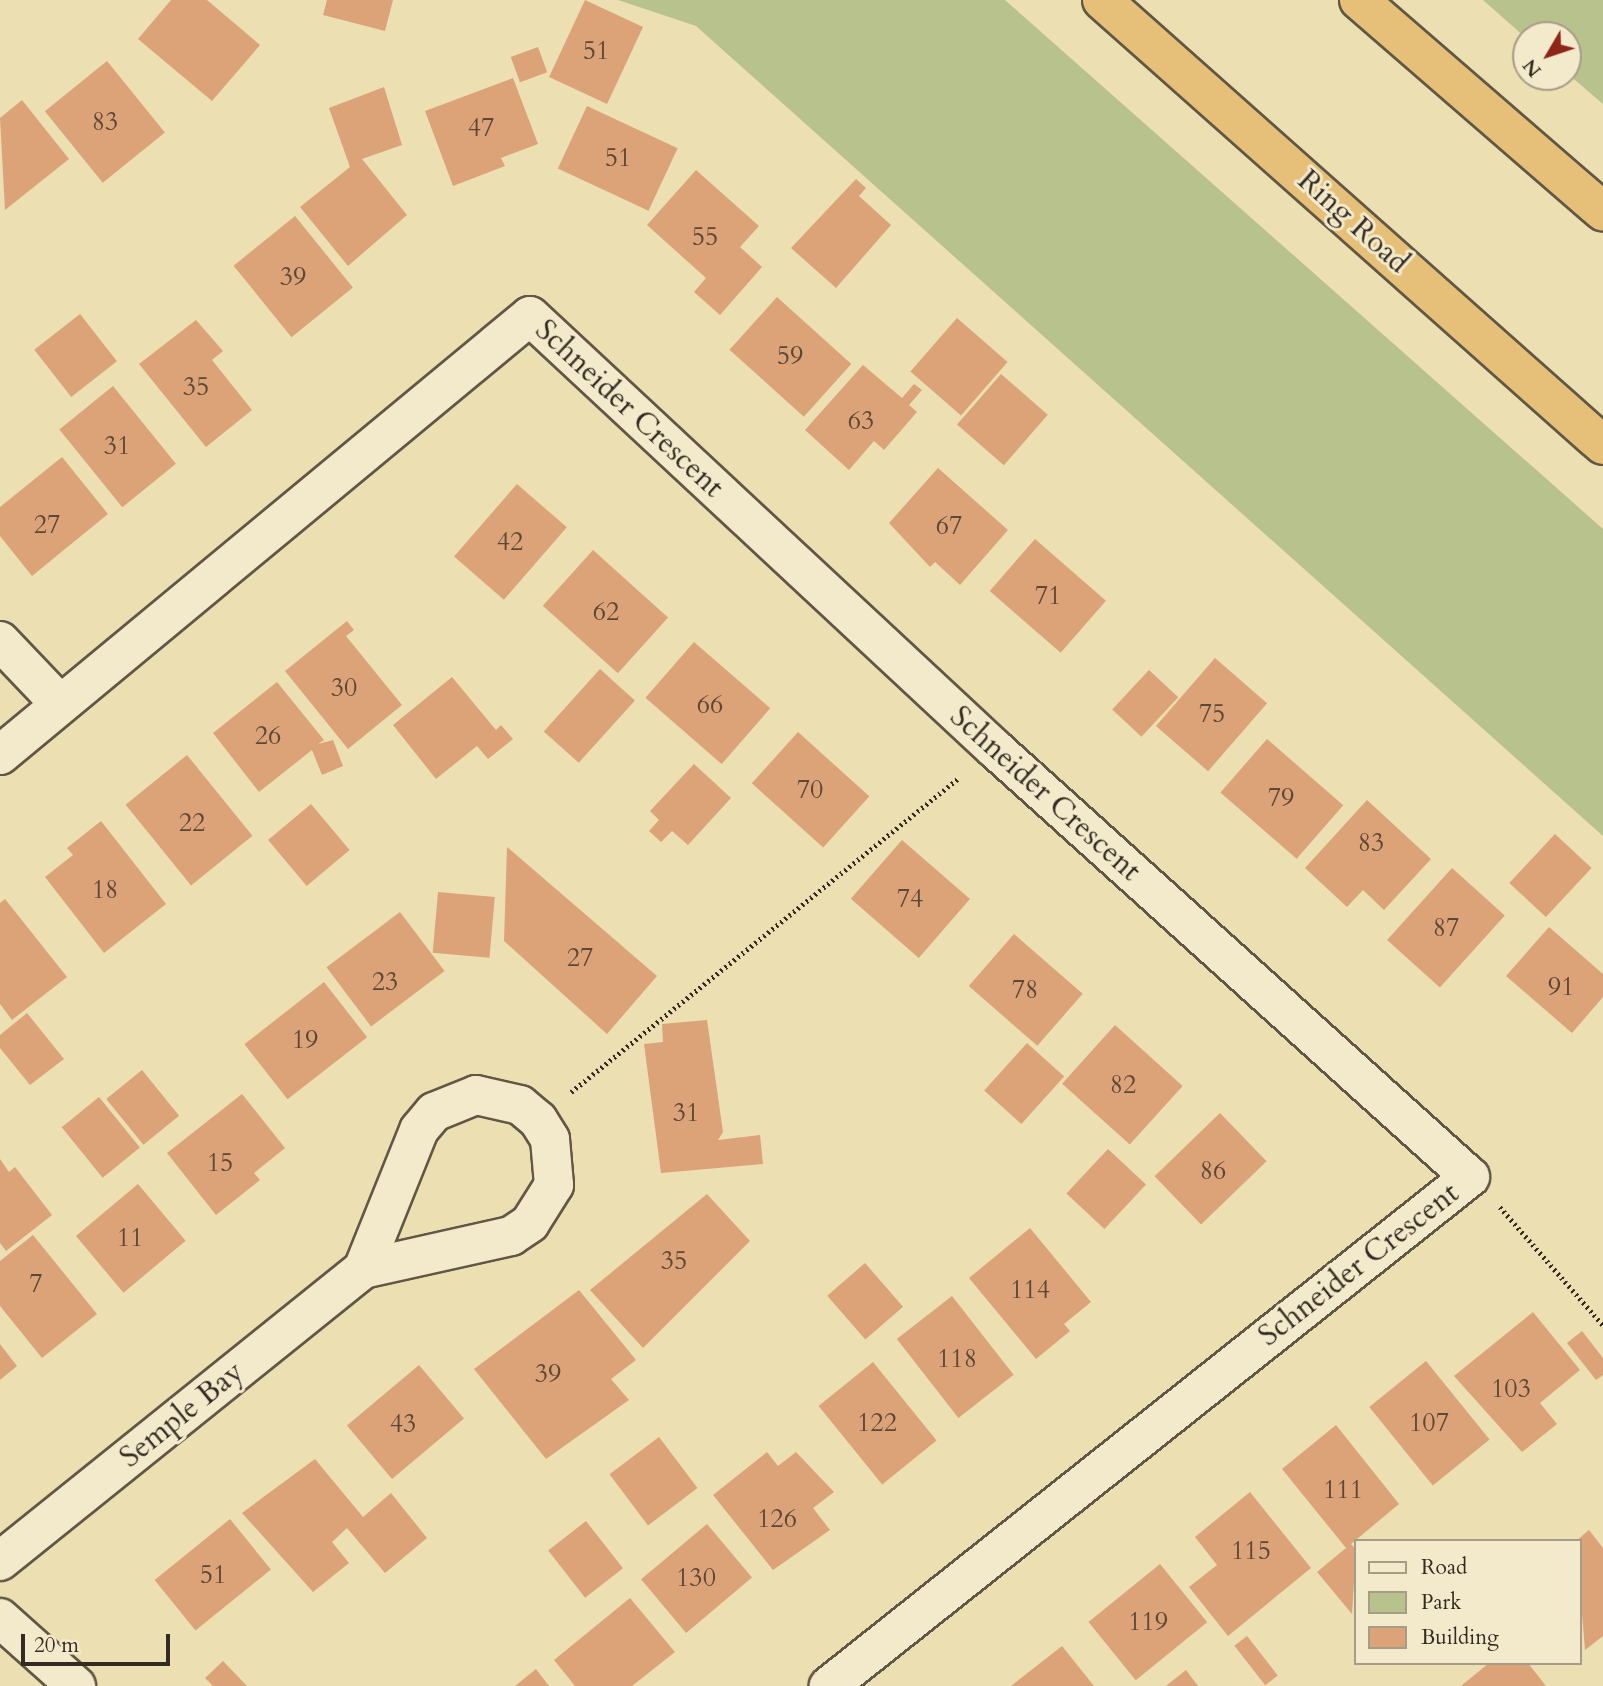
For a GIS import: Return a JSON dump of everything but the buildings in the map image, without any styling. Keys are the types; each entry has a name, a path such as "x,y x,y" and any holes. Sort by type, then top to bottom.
{"highway":[{"name":"Ring Road","path":"1102,0 1603,445"},
{"path":"1359,0 1603,211"}],"street":[{"name":"Schneider Crescent","path":"0,755 530,316 995,749 1470,1177 829,1686"},
{"path":"0,641 60,704"},
{"name":"Semple Bay","path":"0,1561 363,1269 510,1236 530,1223 554,1185 550,1139 538,1120 520,1105 476,1095 434,1112 419,1130 363,1269"},
{"path":"0,1618 76,1686"}],"path":[{"path":"538,1120 995,749"},
{"path":"1470,1177 1603,1325"}],"green space":[{"path":"618,0 1005,0 1603,529 1603,836 696,26"},
{"path":"1483,0 1603,0 1603,104 1582,86 1582,21 1512,21 1512,26"}]}
